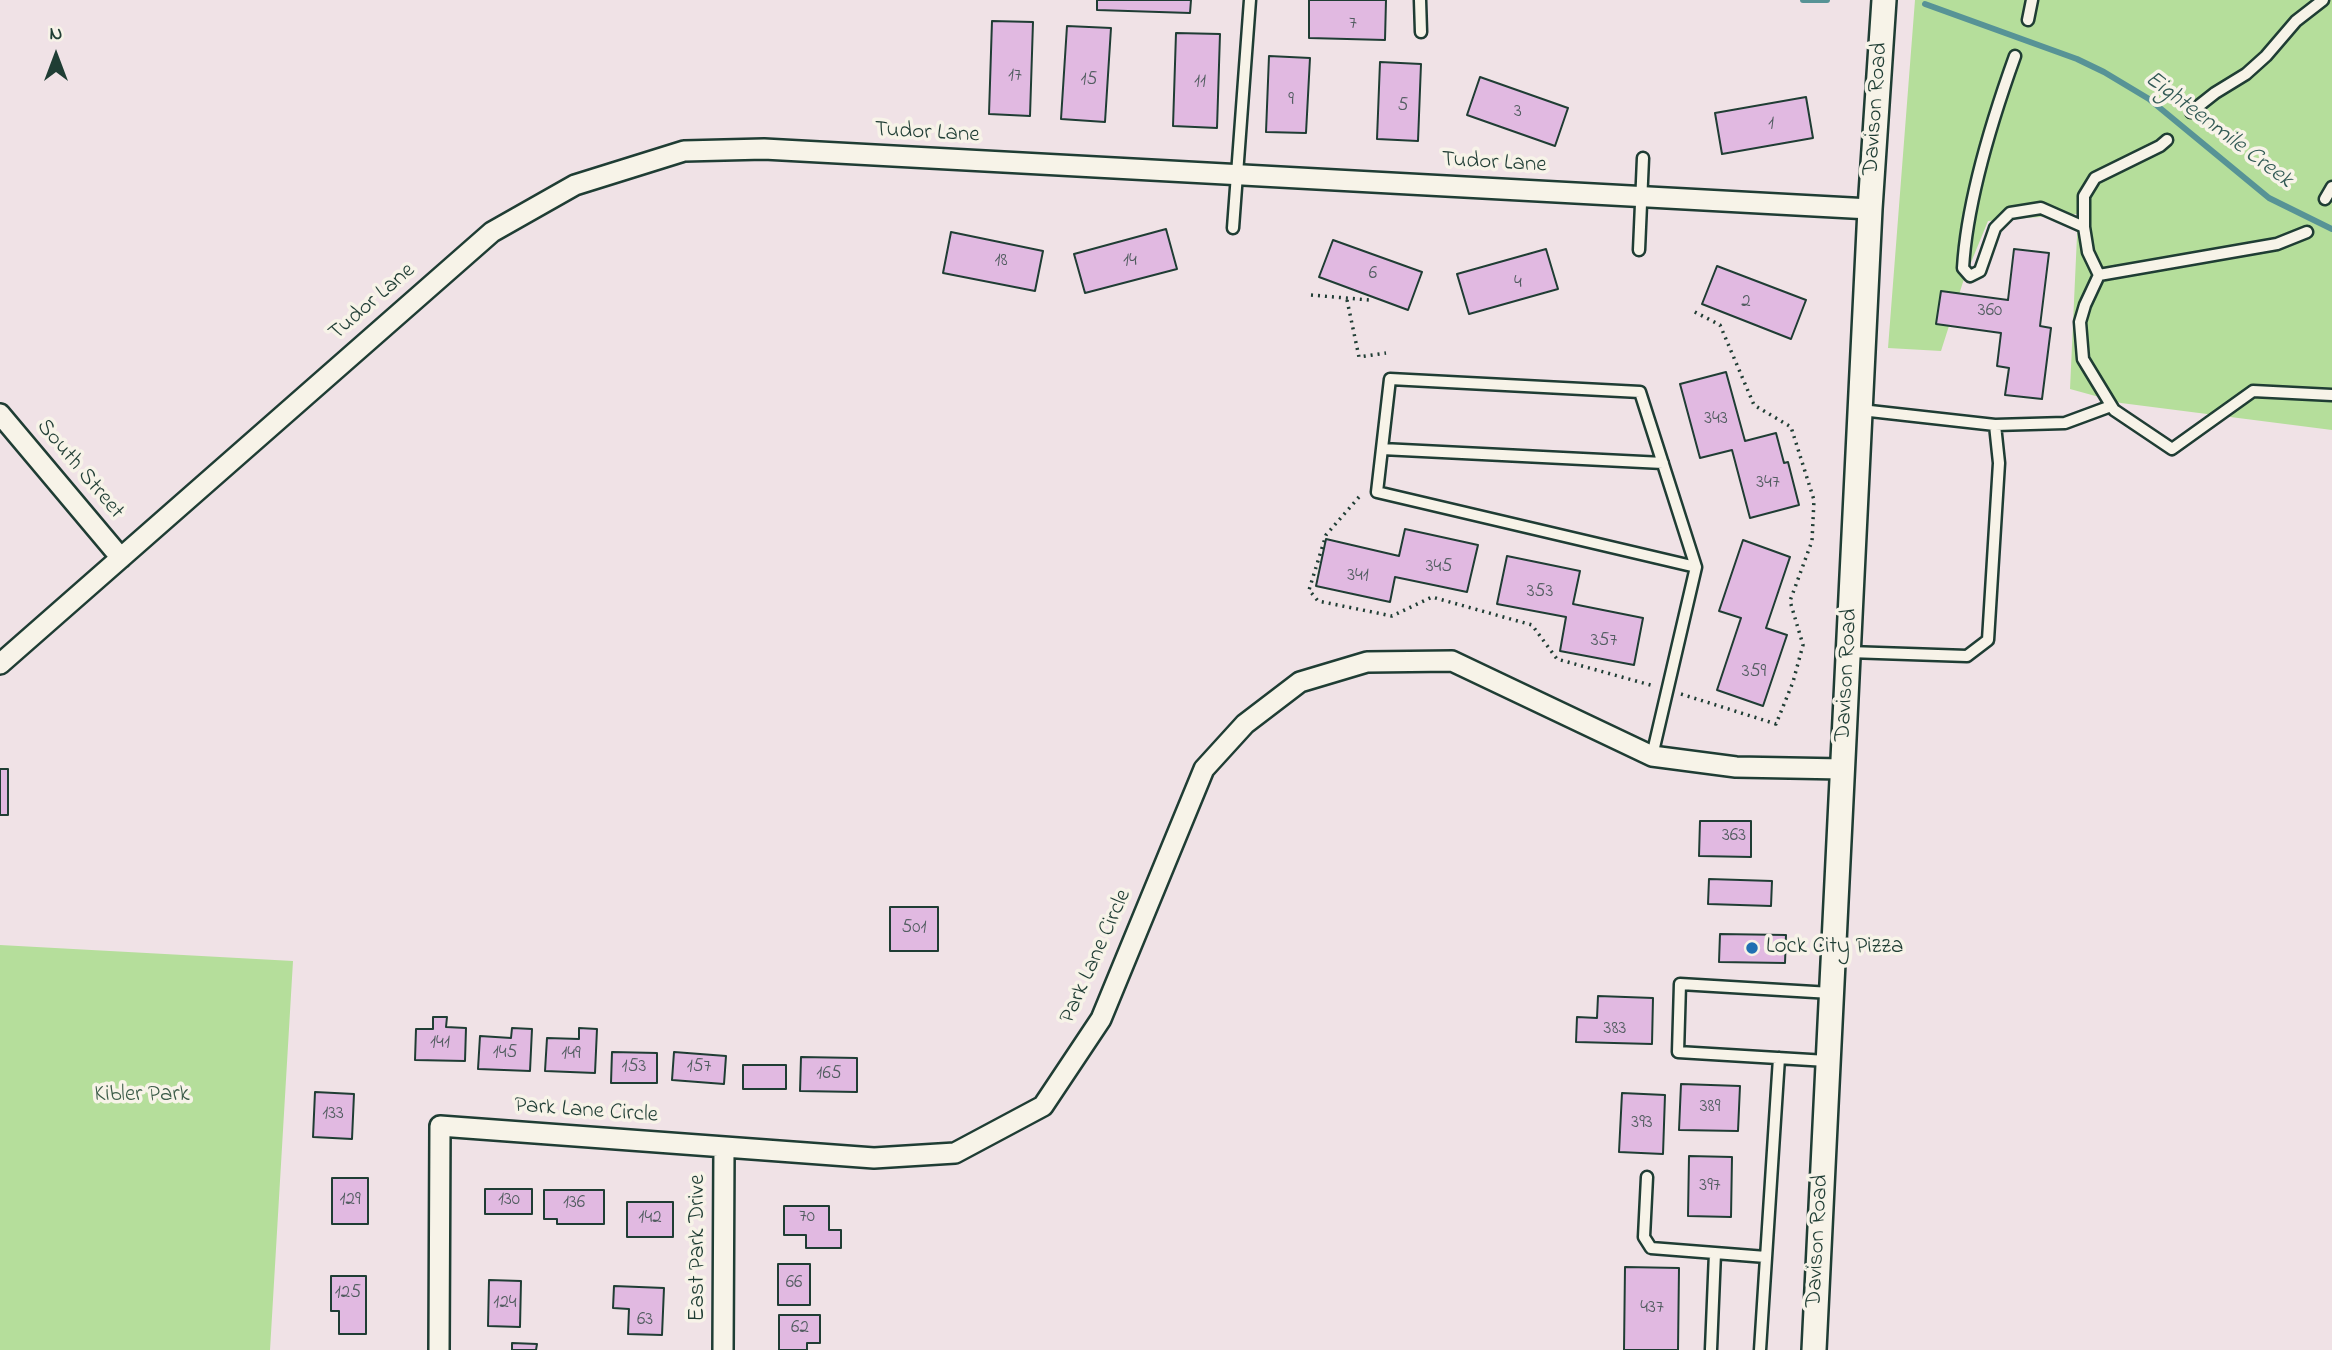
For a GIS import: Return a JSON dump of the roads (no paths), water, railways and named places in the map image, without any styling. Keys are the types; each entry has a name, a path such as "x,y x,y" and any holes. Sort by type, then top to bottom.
{"street":[{"name":"Davison Road","path":"1814,1350 1870,209 1884,0"},
{"name":"Tudor Lane","path":"0,664 492,232 575,185 684,151 764,149 1870,209"},
{"name":"South Street","path":"0,414 121,558"},
{"name":"Park Lane Circle","path":"439,1350 440,1126 874,1158 955,1153 1042,1106 1101,1019 1204,769 1245,723 1300,682 1367,662 1452,661 1652,756 1735,767 1843,769"},
{"name":"East Park Drive","path":"723,1350 724,1147"}],"lane":[{"path":"1233,228 1250,0"},
{"path":"1420,0 1420,32"},
{"path":"2028,20 2032,0"},
{"path":"2191,112 2246,74 2266,56 2296,21 2323,0"},
{"path":"2015,56 1995,114 1965,238 1963,268 1970,276 1980,271 1995,228 2010,214 2042,208 2084,227"},
{"path":"2099,275 2088,252 2084,227 2084,196 2095,178 2167,140"},
{"path":"1639,250 1643,158"},
{"path":"2325,200 2332,187"},
{"path":"2099,275 2277,244 2307,232"},
{"path":"2099,275 2085,304 2080,322 2083,359 2113,410 2172,449 2253,391 2332,395"},
{"path":"1652,756 1696,567 1640,392 1390,379 1377,492 1696,567"},
{"path":"1860,410 1995,425 2065,423 2111,406"},
{"path":"1849,652 1967,656 1988,639 1999,463 1995,425"},
{"path":"1382,449 1662,463"},
{"path":"1828,1061 1678,1052 1680,984 1832,993"},
{"path":"1760,1350 1779,1058"},
{"path":"1647,1177 1644,1237 1651,1248 1766,1257"},
{"path":"1715,1253 1711,1350 1723,1350"}],"waterway":[{"name":"Eighteenmile Creek","path":"1803,0 1827,0"},
{"name":"Eighteenmile Creek","path":"1925,4 2077,59 2104,72 2149,99 2269,198 2332,229"}],"place":[{"name":"Lock City Pizza","path":"1752,948"}],"park label":[{"name":"Kibler Park","path":"142,1096"}]}
